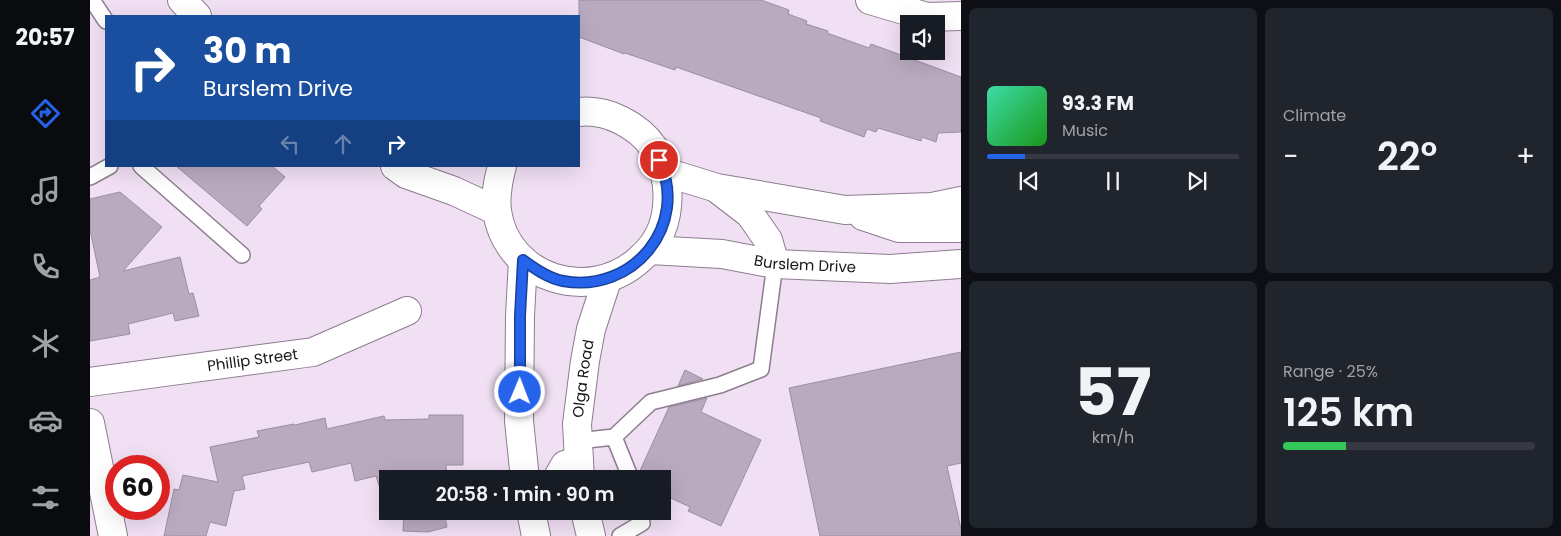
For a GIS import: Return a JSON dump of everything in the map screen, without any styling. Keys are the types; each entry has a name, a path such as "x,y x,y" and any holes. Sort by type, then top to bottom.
{"main road":[{"path":"182,0 196,15"},
{"path":"870,0 927,17 961,16"},
{"path":"502,167 497,186 497,211 502,229 511,246 523,260 541,273 562,281 584,283 607,280 631,268 650,250 664,226 668,198 665,172 653,148 636,129 613,116 587,111 580,112"},
{"path":"396,167 406,174 454,191 497,211"},
{"path":"665,172 716,188 845,210 899,228 961,228"},
{"path":"716,188 750,214 768,240 775,264"},
{"path":"845,210 932,207 961,202"},
{"name":"Burslem Drive","path":"650,250 722,254 775,264 890,268 961,264"},
{"path":"523,260 520,316 519,421 524,470"},
{"name":"Olga Road","path":"579,460 577,424 586,353 591,329 607,280"},
{"name":"Phillip Street","path":"90,382 313,352 407,311"},
{"path":"90,423 113,536"},
{"path":"562,470 565,465 579,460"},
{"path":"533,520 536,536"},
{"path":"551,520 551,536"},
{"path":"587,520 591,536"}],"lane":[{"path":"92,0 105,20"},
{"path":"90,177 108,167"},
{"path":"142,167 242,255"},
{"path":"579,460 614,437 651,402 720,385 761,369 775,264"},
{"path":"614,437 627,470"},
{"path":"620,536 642,523 641,520"}],"building":[{"path":"579,0 761,0 789,10 788,14 807,21 806,24 828,31 827,33 869,48 871,44 900,55 900,60 915,60 961,77 961,132 938,133 936,142 922,137 921,141 878,128 876,132 867,129 864,137 820,121 821,118 676,67 675,70 580,37"},
{"path":"177,167 273,167 285,177 259,206 262,209 247,226"},
{"path":"120,192 162,227 123,271 180,257 189,294 193,293 199,316 175,321 173,313 128,324 130,334 90,341 90,280 100,277 90,230 90,199"},
{"path":"961,352 961,463 947,466 961,536 820,536 789,388"},
{"path":"685,370 703,379 678,386"},
{"path":"707,398 701,412 761,440 721,526 688,511 690,507 671,498 671,470 640,470 669,407"},
{"path":"429,415 463,415 463,465 446,465 446,470 379,470 379,486 376,476 355,481 351,463 312,472 309,462 242,476 245,489 234,491 226,526 210,522 206,536 164,536 167,520 170,520 170,508 174,489 179,490 183,475 218,482 210,447 259,437 257,431 325,418 327,429 384,416 385,420 429,419"},
{"path":"404,520 446,520 447,527 428,532 403,531"}],"route":[{"path":"520,392 520,316 523,260 541,273 562,281 584,283 607,280 631,268 650,250 664,226 668,198 665,172 659,160"}]}
